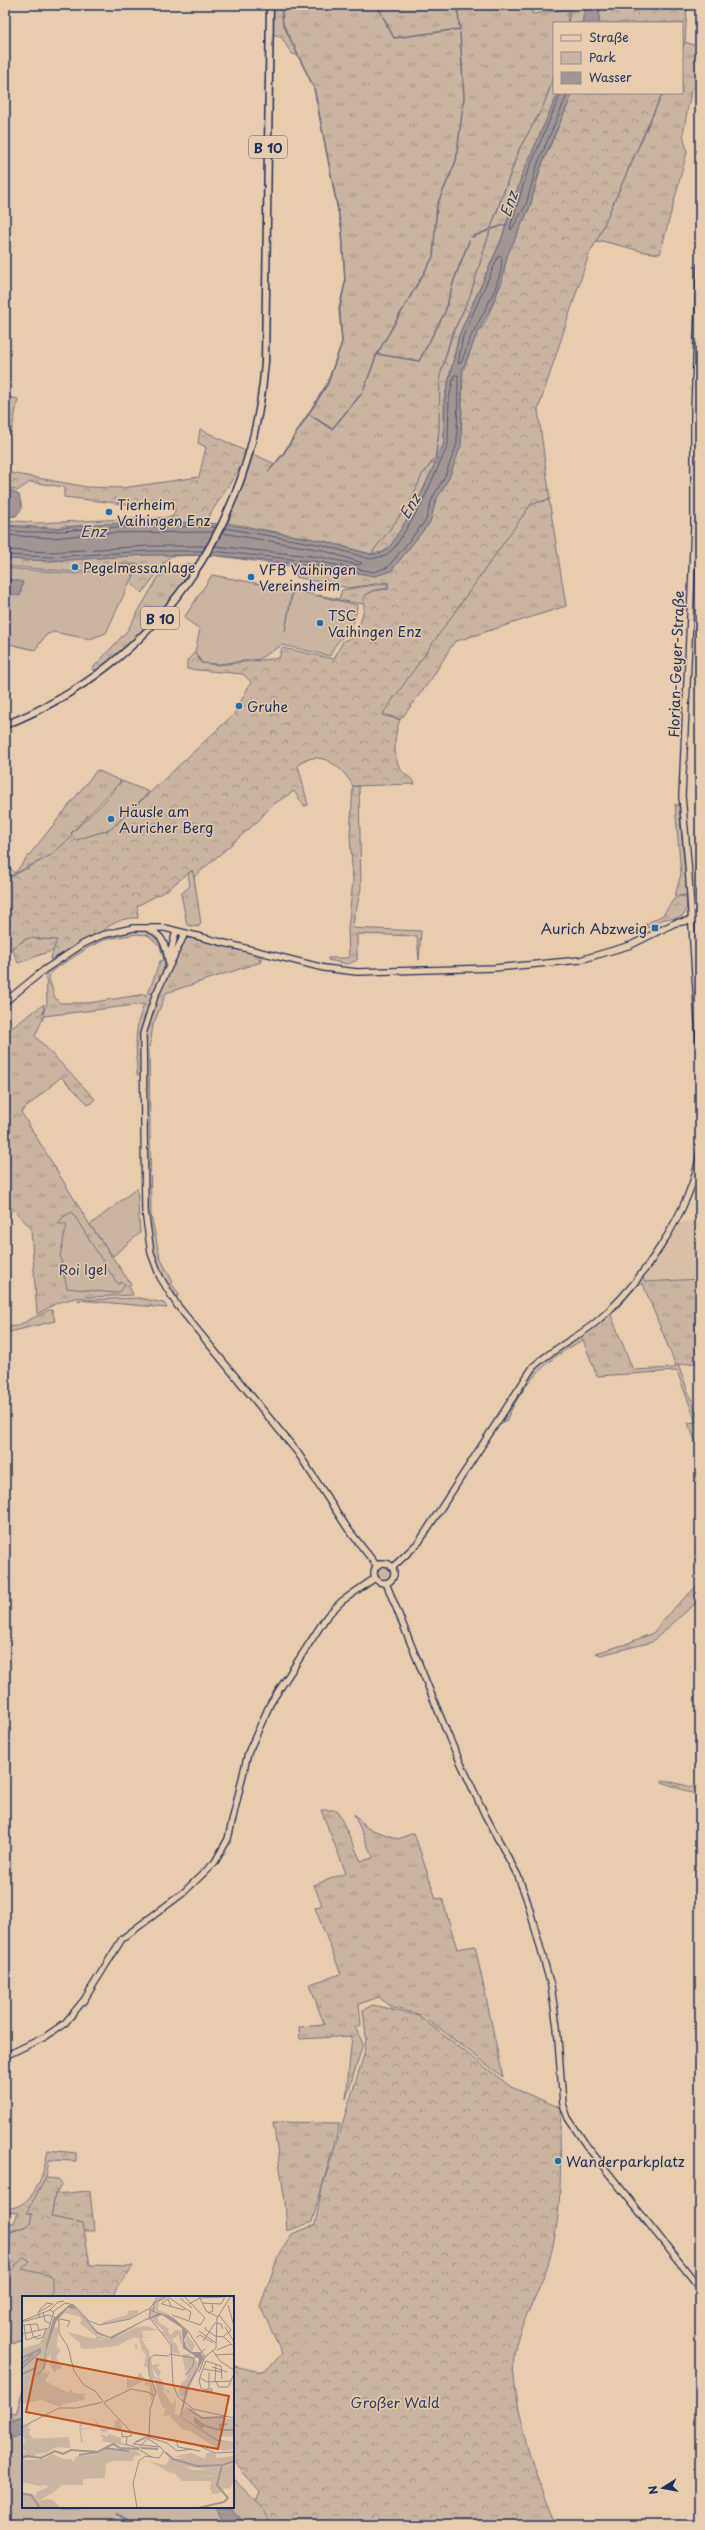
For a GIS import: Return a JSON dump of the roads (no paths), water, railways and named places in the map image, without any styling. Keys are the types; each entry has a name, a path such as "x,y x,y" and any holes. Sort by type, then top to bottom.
{"main road":[{"name":"B 10","path":"5,725 60,698 113,662 160,617 196,571 231,508 252,447 264,378 270,5"},
{"name":"Florian-Geyer-Straße","path":"700,266 694,410 694,527 682,796 700,1053"},
{"path":"5,1002 44,970 83,944 102,935 142,927 185,933 335,970 421,970 494,968 580,960 631,945 673,924 691,919 700,919"},
{"path":"142,927 154,932 162,939 168,951 169,964"},
{"path":"169,964 176,931"},
{"path":"185,933 169,964 149,1010 142,1048 145,1217 148,1243 155,1265 177,1305 298,1453 348,1529 377,1566"},
{"path":"386,1583 392,1578 392,1568 419,1542 533,1367 549,1352 593,1324 629,1288 646,1267 680,1212 693,1181 700,1152"},
{"path":"375,1578 374,1571 377,1566 384,1564 392,1568"},
{"path":"375,1578 386,1583 450,1740 485,1814 518,1876 527,1900 551,1986 558,2032 564,2104 568,2118 586,2144 700,2288"},
{"path":"5,2056 41,2039 65,2023 84,2000 122,1939 183,1893 216,1862 228,1839 248,1753 270,1704 327,1616 342,1601 375,1578"}],"water":[{"path":"586,5 600,5 599,22 582,22"},
{"name":"Enz","path":"558,94 573,94 540,167 530,206 507,256 501,282 492,305 476,336 462,370 461,445 449,478 436,500 430,522 391,571 375,576 320,566 212,555 148,555 50,561 5,559 5,526 52,529 99,524 167,522 225,524 324,541 371,555 383,553 391,545 417,503 444,444 445,399 459,335 501,241 522,175"},
{"path":"11,490 19,495 22,508 16,516 6,517 5,491"},
{"path":"5,578 23,582 20,596 5,593"},
{"path":"22,2418 22,2436 5,2439 5,2423"},
{"path":"216,2508 233,2508 245,2525 224,2525"}],"waterway":[{"path":"268,472 283,454 327,384 342,342 339,309 345,283 342,231 314,88 283,24 281,5"},
{"path":"377,5 394,38 460,29"},
{"path":"457,5 460,30"},
{"path":"364,389 377,354 433,257 437,205 456,161 464,98 460,33"},
{"name":"Enz","path":"492,229 507,224"},
{"path":"472,237 489,230"},
{"path":"377,354 419,361 445,312 454,280 469,241"},
{"path":"310,415 332,429 362,393"},
{"path":"117,2515 141,2525"}],"place":[{"name":"Tierheim Vaihingen Enz","path":"109,512"},
{"name":"Pegelmessanlage","path":"75,567"},
{"name":"VFB Vaihingen Vereinsheim","path":"251,577"},
{"name":"TSC Vaihingen Enz","path":"320,623"},
{"name":"Gruhe","path":"239,706"},
{"name":"Häusle am Auricher Berg","path":"111,819"},
{"name":"Aurich Abzweig","path":"655,928"},
{"name":"Wanderparkplatz","path":"558,2161"}],"park label":[{"name":"Roi Igel","path":"83,1269"},
{"name":"Großer Wald","path":"395,2402"}]}
